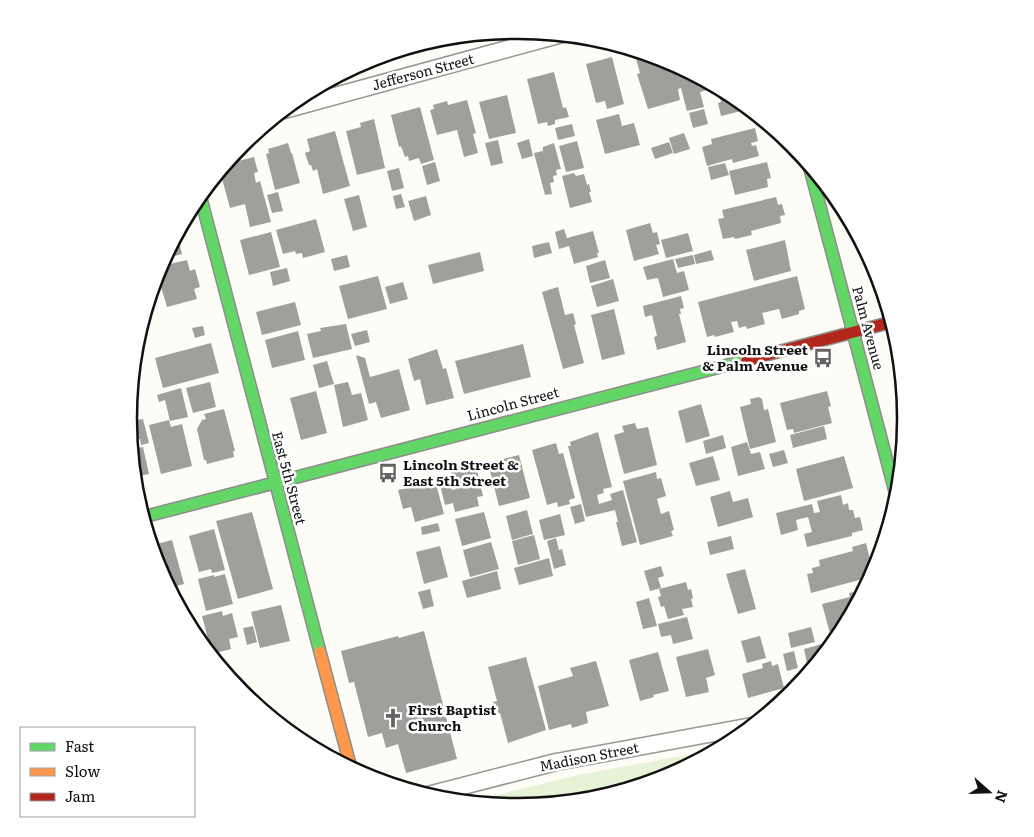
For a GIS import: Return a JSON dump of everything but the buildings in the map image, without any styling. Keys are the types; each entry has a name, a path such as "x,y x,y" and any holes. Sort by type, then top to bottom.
{"street":[{"name":"Jefferson Street","path":"304,105 540,40"},
{"name":"Palm Avenue","path":"813,181 891,481"},
{"name":"East 5th Street","path":"203,206 349,759"},
{"name":"Lincoln Street","path":"150,515 274,481 885,324"},
{"name":"Madison Street","path":"445,791 556,762 735,729"}],"green space":[{"path":"695,753 639,778 591,791 542,797 489,797 578,775"}],"traffic: fast":[{"path":"813,181 892,479"},
{"path":"203,206 320,652"},
{"path":"150,515 747,360"}],"traffic: slow":[{"path":"320,652 349,759"}],"traffic: jam":[{"path":"747,360 885,324"}],"place":[{"name":"Lincoln Street & Palm Avenue","path":"823,358"},
{"name":"Lincoln Street & East 5th Street","path":"388,473"},
{"name":"First Baptist Church","path":"393,718"}]}
